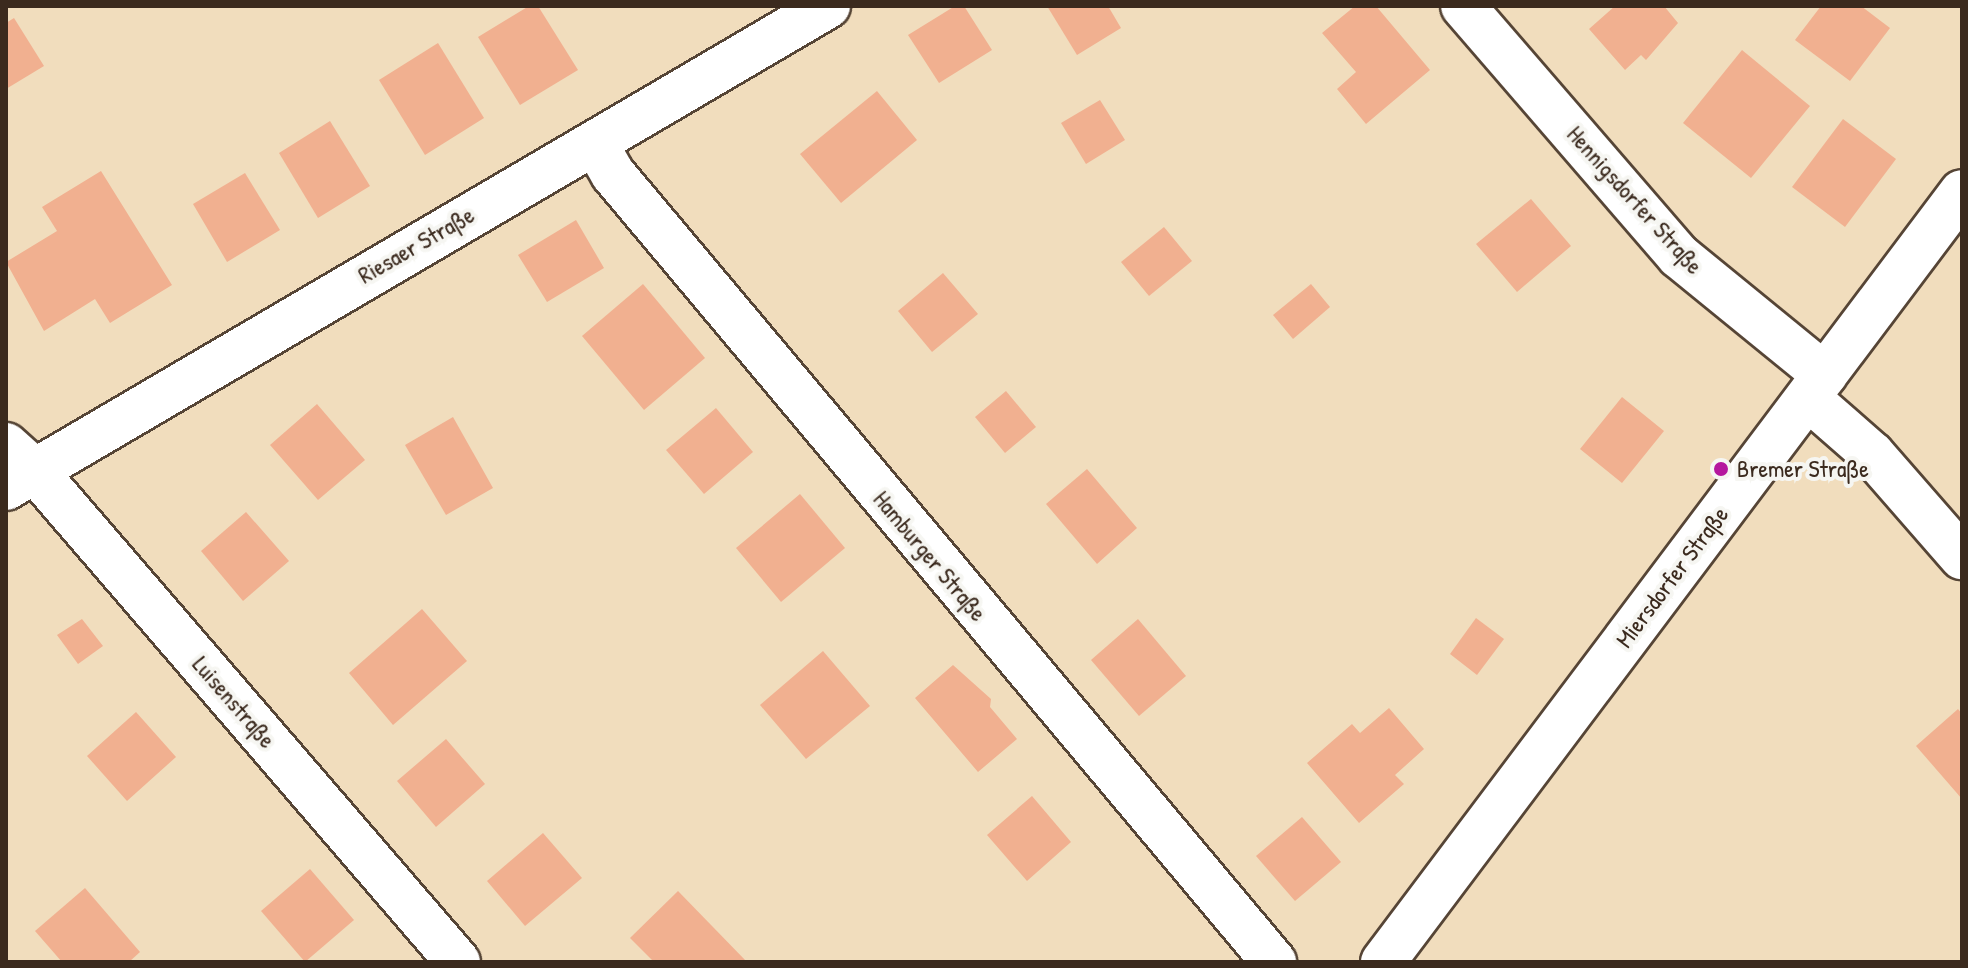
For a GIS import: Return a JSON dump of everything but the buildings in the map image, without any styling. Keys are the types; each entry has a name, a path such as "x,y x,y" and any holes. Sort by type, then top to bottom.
{"street":[{"name":"Riesaer Straße","path":"16,468 595,143 828,6"},
{"name":"Hennigsdorfer Straße","path":"1463,6 1679,256 1816,386"},
{"name":"Hamburger Straße","path":"595,143 613,174 684,260 1274,962"},
{"name":"Miersdorfer Straße","path":"1383,962 1962,192"},
{"path":"1816,386 1962,557"},
{"name":"Luisenstraße","path":"16,468 458,962"}],"place":[{"name":"Bremer Straße","path":"1721,469"}]}
